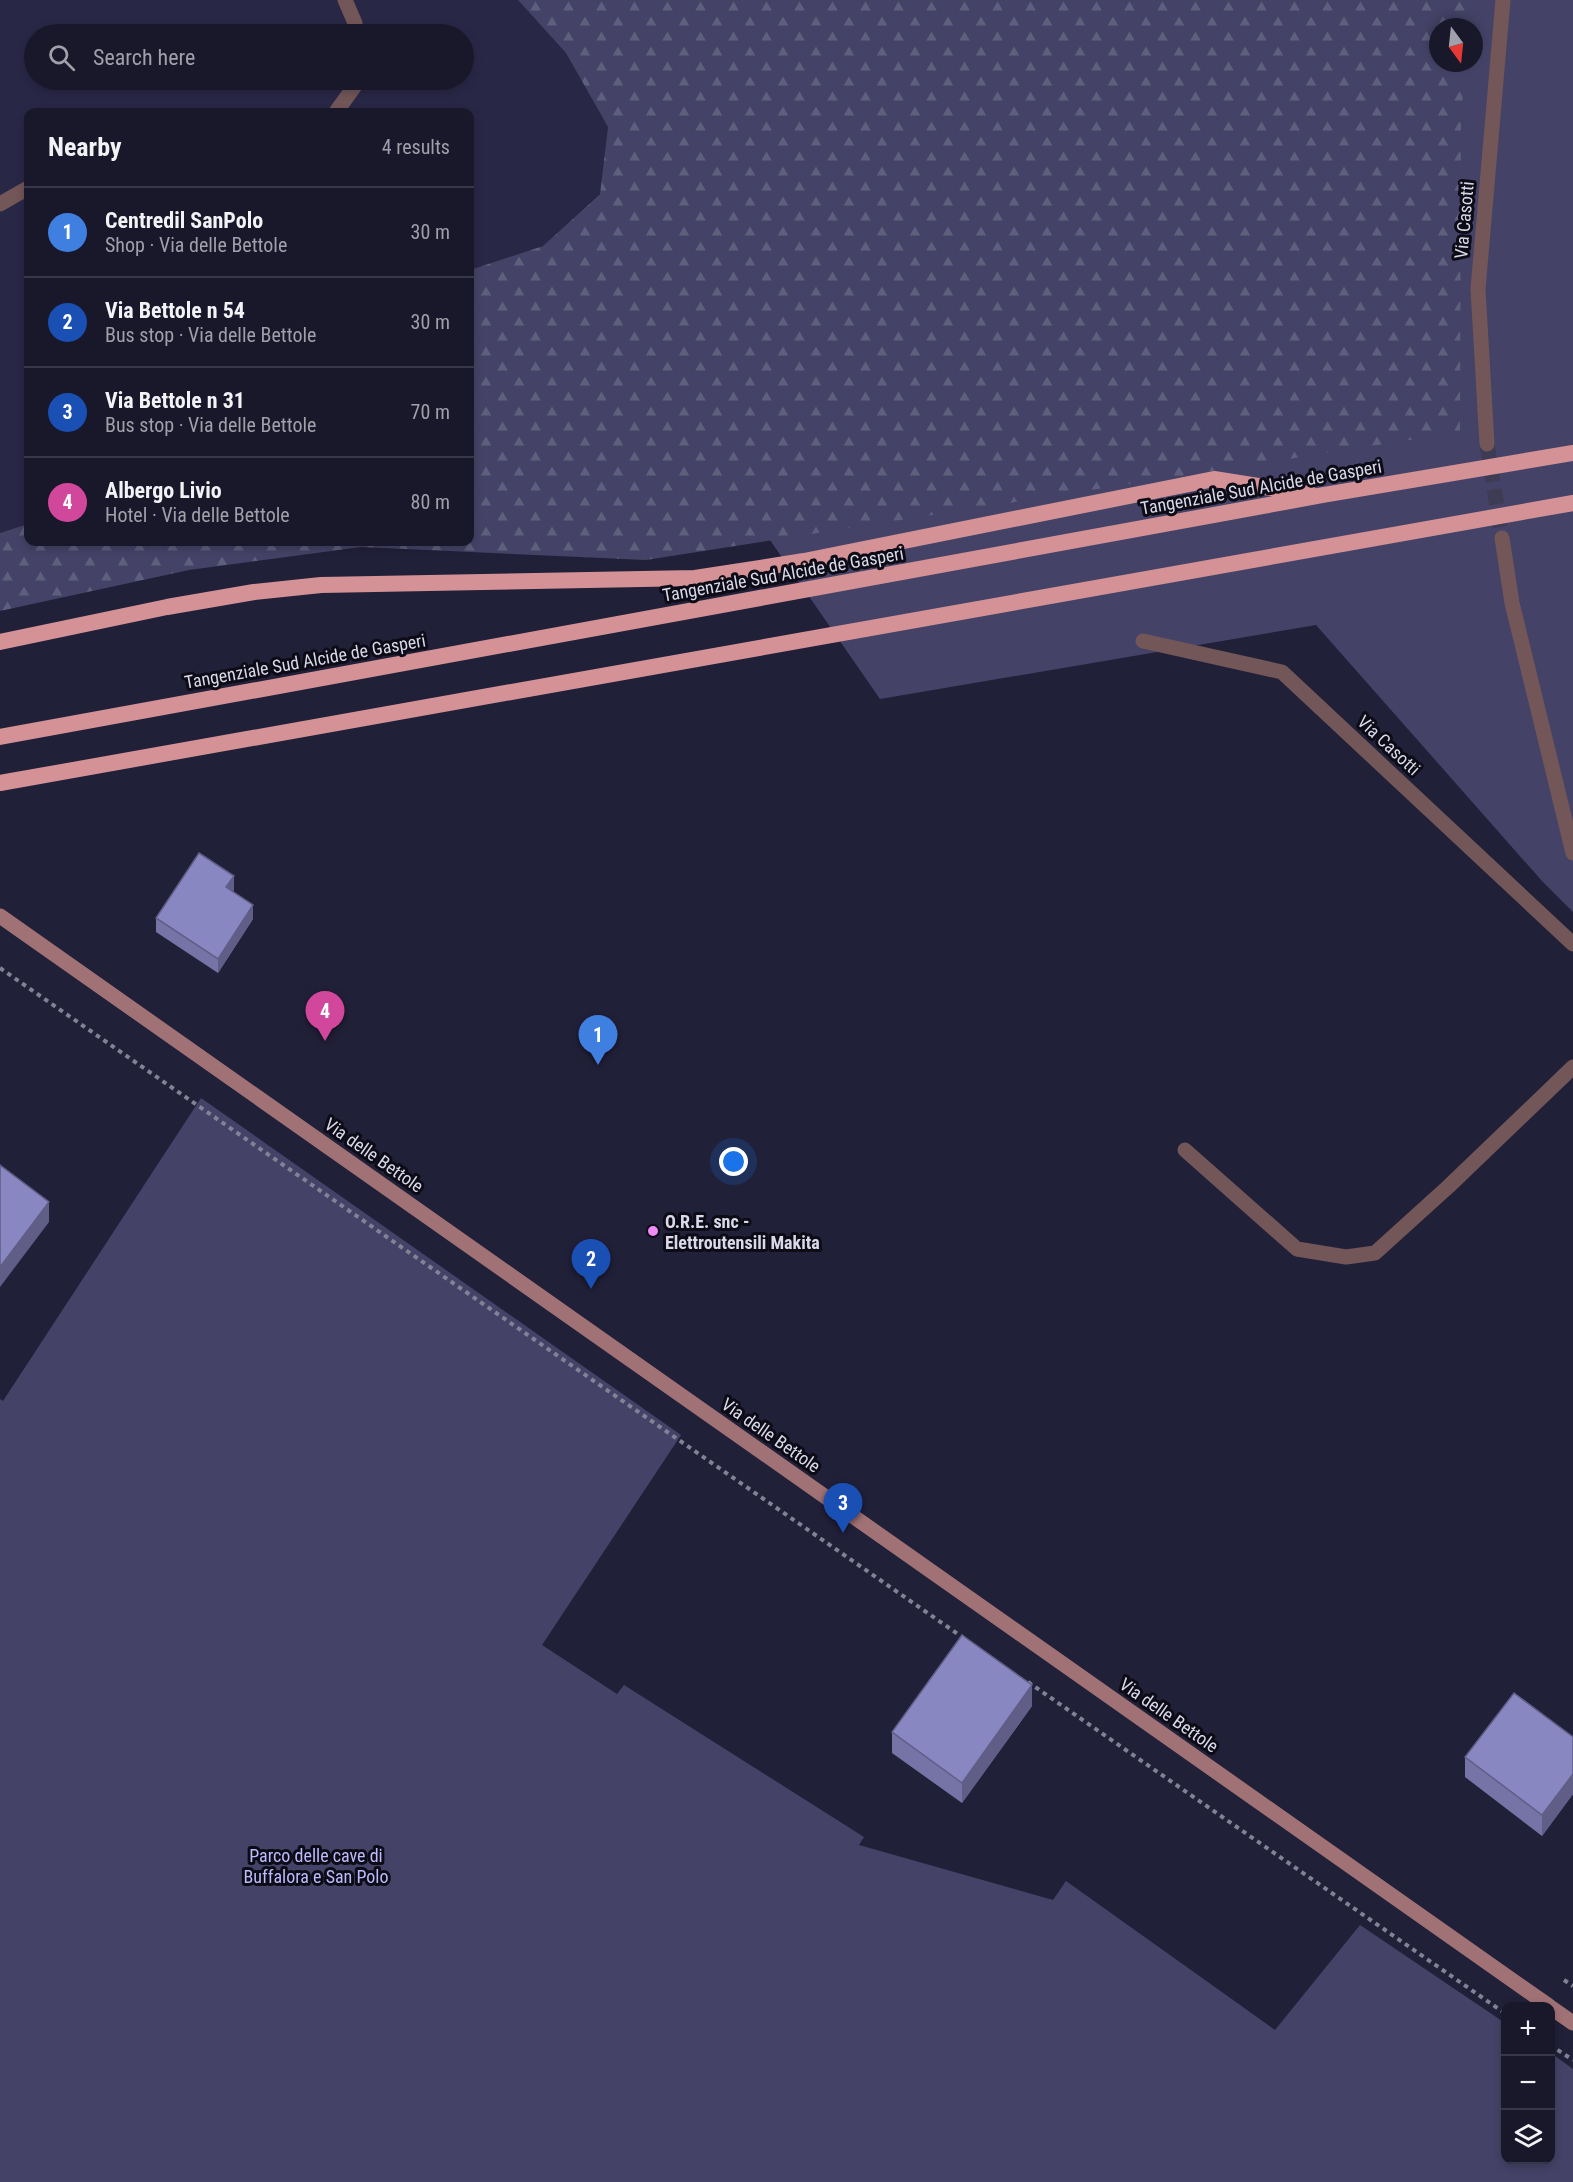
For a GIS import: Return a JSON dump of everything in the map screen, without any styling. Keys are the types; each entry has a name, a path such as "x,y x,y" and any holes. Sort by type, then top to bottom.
{"highway":[{"name":"Tangenziale Sud Alcide de Gasperi","path":"0,736 1323,495 1573,453"},
{"path":"0,642 166,607 254,592 321,585 695,578 804,561 1214,479 1323,495"},
{"path":"0,783 1566,504"}],"main road":[{"name":"Via delle Bettole","path":"0,916 1543,2002"},
{"name":"Via delle Bettole","path":"1555,2010 1573,2023"}],"street":[{"path":"345,0 355,24"},
{"name":"Via Casotti","path":"1487,444 1478,289 1503,0"},
{"path":"339,108 352,90"},
{"path":"0,204 24,190"},
{"path":"1502,538 1512,603 1573,853"},
{"name":"Via Casotti","path":"1143,641 1282,672 1573,944"},
{"path":"1185,1150 1297,1249 1347,1257 1375,1252 1449,1186 1573,1067"}],"path":[{"path":"0,968 974,1645"},
{"path":"1023,1679 1501,2011"},
{"path":"1555,2048 1573,2060"}],"shaded area":[{"path":"0,0 518,0 566,53 608,127 600,193 543,246 474,269 474,108 24,108 24,525 0,533"}],"green space":[{"path":"518,0 1474,0 1472,18 1429,18 1429,72 1466,72 1461,111 1460,432 646,560 361,547 189,570 0,611 0,533 24,525 24,546 474,546 474,269 543,246 600,194 608,127 566,53"},
{"path":"535,0 1573,0 1573,912 1542,881 1316,625 880,699 761,527 617,122"},
{"name":"Parco delle cave di Buffalora e San Polo","path":"201,1098 681,1435 542,1645 617,1694 624,1685 864,1837 859,1845 1053,1900 1066,1881 1275,2030 1360,1925 1501,2020 1501,2164 1555,2164 1555,2056 1573,2069 1573,2182 0,2182 0,1399 3,1401"}],"building":[{"path":"199,853 234,876 226,887 253,905 218,959 156,918"},
{"path":"0,1165 49,1202 0,1267"},
{"path":"962,1635 1032,1685 962,1783 892,1732"},
{"path":"1514,1693 1573,1737 1573,1774 1542,1815 1465,1757"}],"tunnel":[{"path":"1487,444 1502,538"}],"place":[{"name":"Albergo Livio","path":"325,1041"},
{"name":"Centredil SanPolo","path":"598,1065"},
{"name":"O.R.E. snc - Elettroutensili Makita","path":"653,1231"},
{"name":"Via Bettole n 54","path":"591,1289"},
{"name":"Via Bettole n 31","path":"843,1533"}]}
